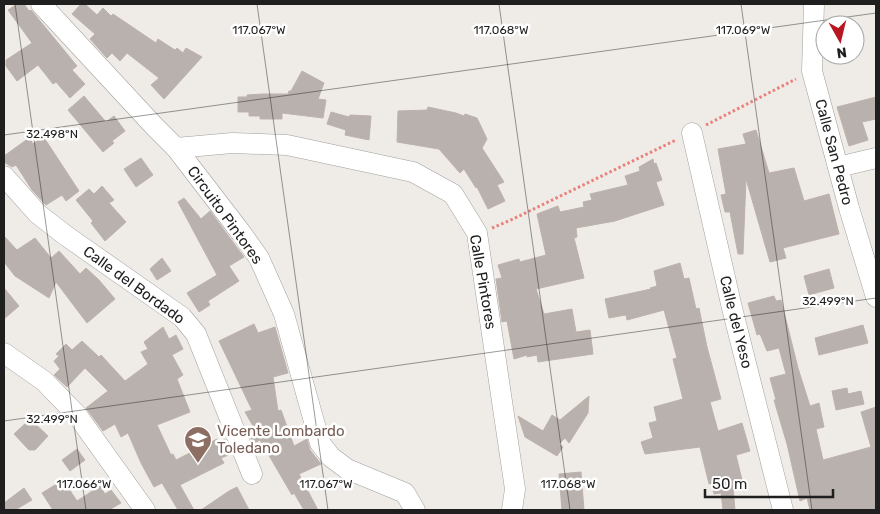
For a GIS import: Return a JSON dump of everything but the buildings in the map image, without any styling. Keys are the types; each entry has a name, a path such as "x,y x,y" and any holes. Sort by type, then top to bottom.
{"street":[{"name":"Circuito Pintores","path":"41,4 176,148 242,234 258,258 284,314 320,443 330,457 347,469 405,493 415,510"},
{"name":"Calle San Pedro","path":"814,4 812,71 849,208 876,291"},
{"name":"Calle del Yeso","path":"692,133 732,308 783,510"},
{"name":"Calle Pintores","path":"176,148 232,143 287,145 413,172 453,194 477,233 515,489 512,510"},
{"path":"838,167 876,158"},
{"name":"Calle del Bordado","path":"4,176 38,214 73,241 182,316 196,334 252,474"},
{"path":"4,353 44,381 77,415 145,510"}],"path":[{"path":"477,233 513,219 692,133 812,71"}],"place":[{"name":"Vicente Lombardo Toledano","path":"198,464"}]}
